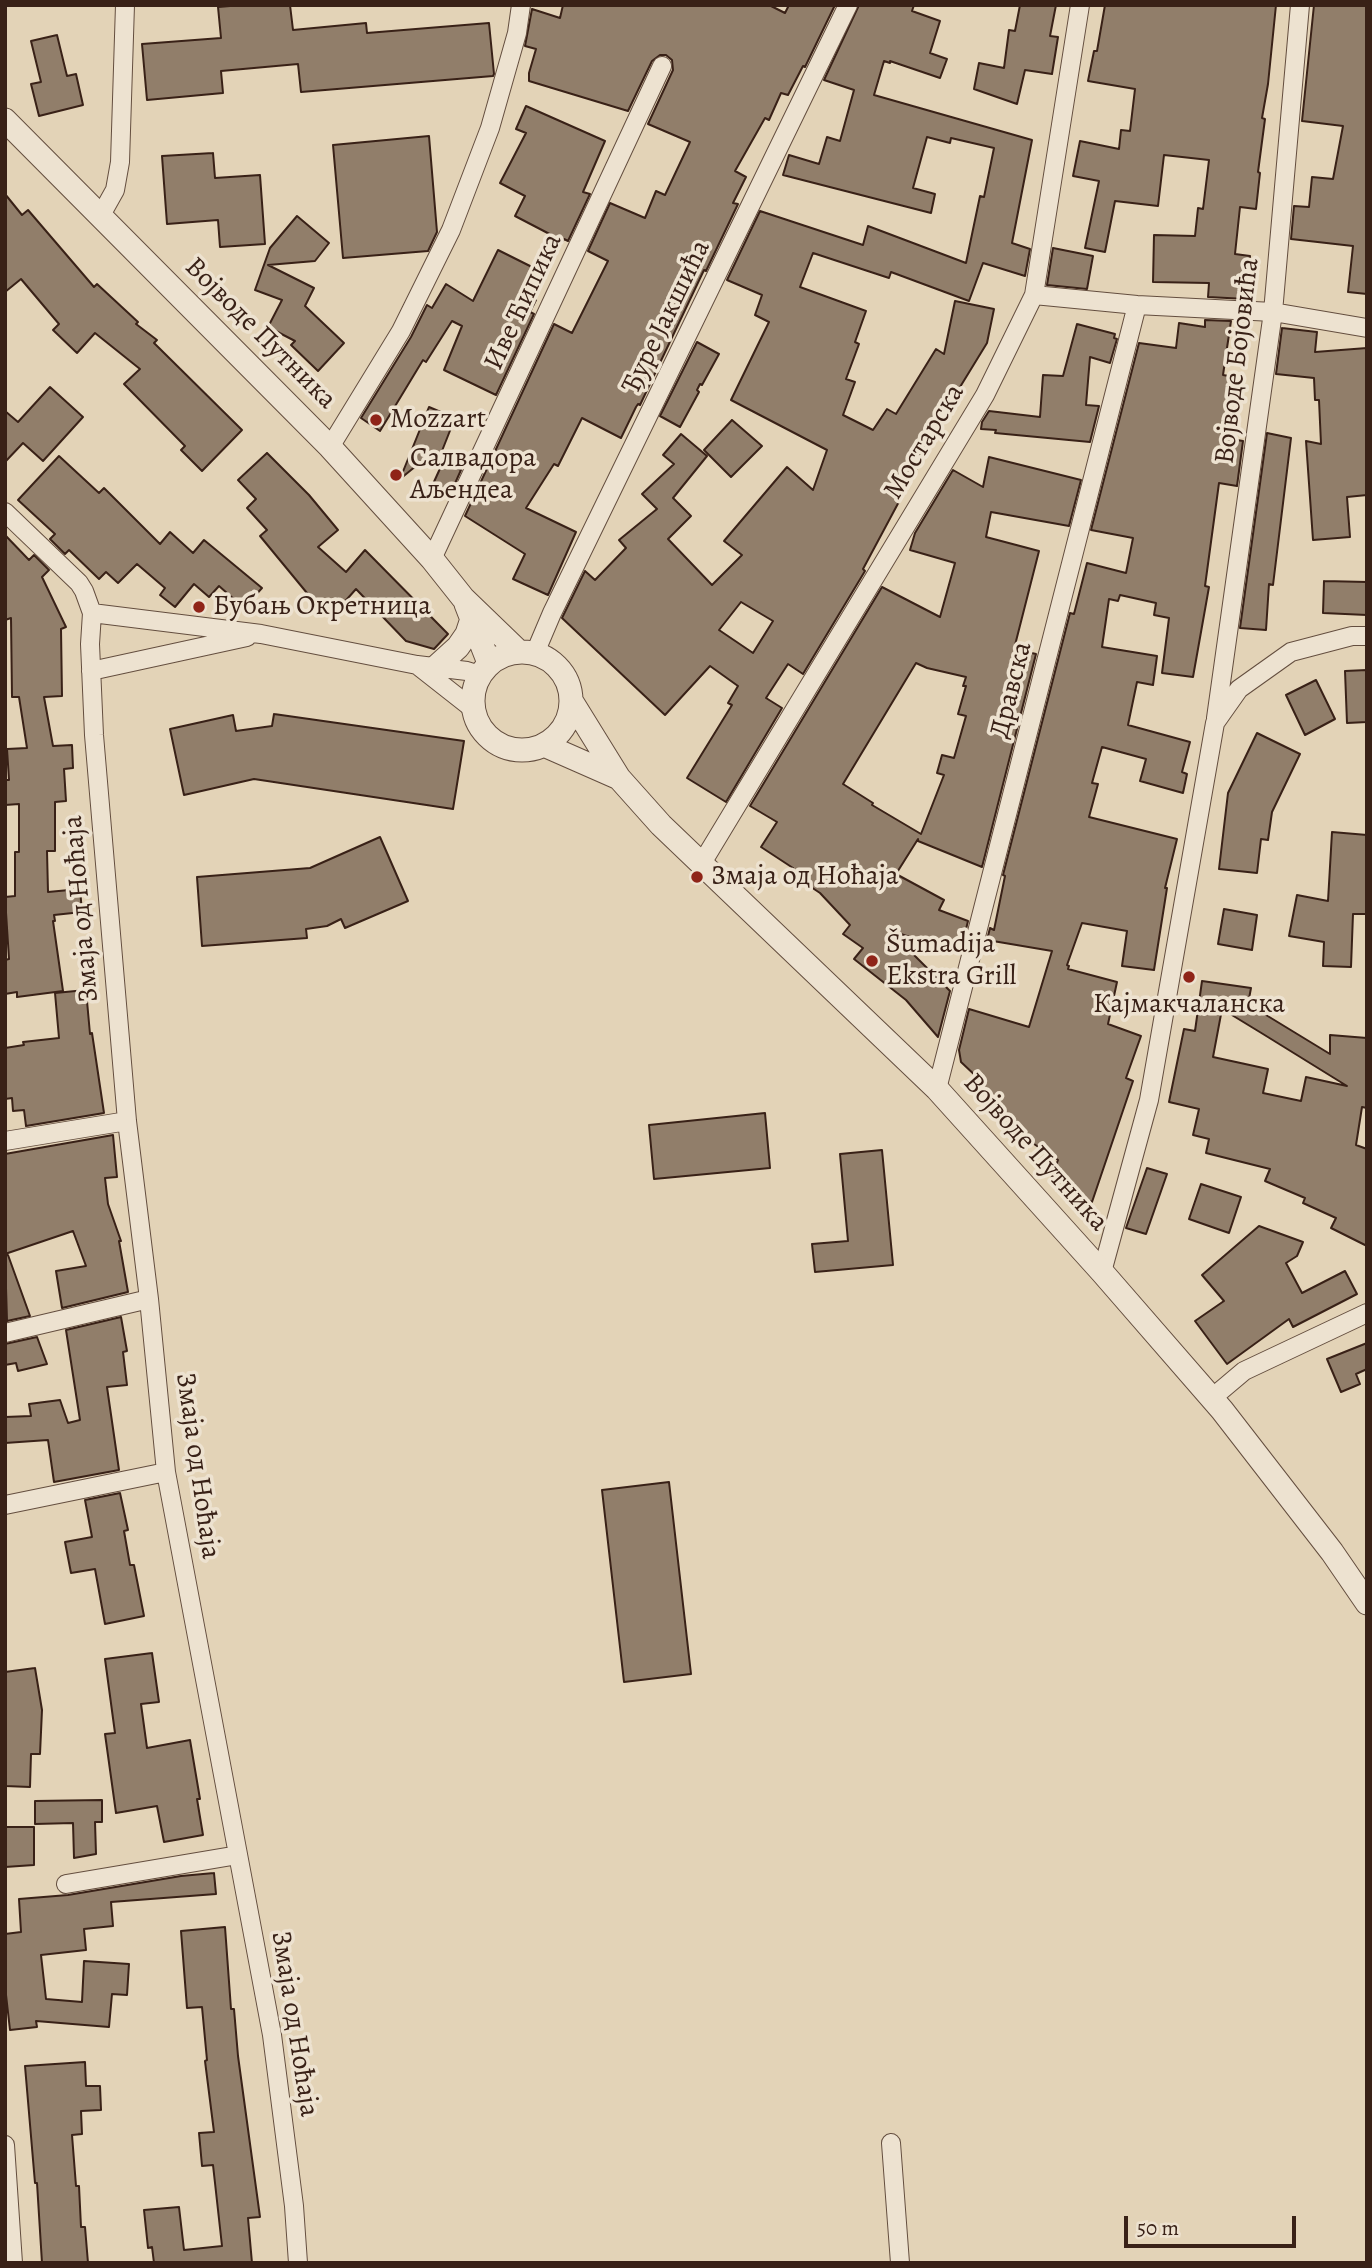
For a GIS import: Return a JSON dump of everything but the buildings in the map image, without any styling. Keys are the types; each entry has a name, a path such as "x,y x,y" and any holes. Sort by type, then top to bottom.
{"street":[{"path":"102,215 115,190 120,162 125,5"},
{"path":"330,447 401,331 451,230 490,128 517,33 521,5"},
{"name":"Ђуре Јакшића","path":"526,652 558,600 848,5"},
{"name":"Мостарска","path":"702,863 985,396 1034,295 1080,5"},
{"name":"Војводе Бојовића","path":"1215,723 1273,312 1300,5"},
{"name":"Иве Ћипика","path":"432,559 662,66"},
{"name":"Војводе Путника","path":"5,120 330,447 432,559 467,609 526,652 550,660 562,671 572,702 619,778 661,825 937,1089 1212,1398 1332,1552 1367,1604"},
{"path":"1034,295 1138,305 1273,312 1367,328"},
{"name":"Дравска","path":"937,1089 1138,305"},
{"path":"5,512 79,583 92,614 261,634 426,666 467,671 484,669"},
{"path":"426,666 458,647 467,634 467,609"},
{"name":"Војводе Путника","path":"467,609 484,669"},
{"name":"Змаја од Ноћаја","path":"92,614 94,735 127,1121 166,1472 272,2035 294,2206 298,2263"},
{"path":"91,671 261,634"},
{"path":"1101,1272 1149,1100 1215,723 1239,690 1290,652 1352,636 1367,636"},
{"path":"473,709 474,688 484,669 507,653 526,652"},
{"path":"426,666 473,709"},
{"path":"544,745 559,734 568,719 572,702"},
{"name":"Војводе Путника","path":"473,709 478,724 500,745 514,750 530,750 544,745 619,778"},
{"path":"5,1141 127,1121"},
{"path":"5,1333 149,1300"},
{"path":"1212,1398 1244,1371 1367,1313"},
{"path":"5,1505 166,1472"},
{"path":"66,1884 238,1854"},
{"path":"891,2143 900,2263"},
{"path":"5,2145 13,2263"}],"place":[{"name":"Mozzart","path":"376,420"},
{"name":"Салвадора Аљендеа","path":"396,475"},
{"name":"Бубањ Окретница","path":"199,607"},
{"name":"Змаја од Ноћаја","path":"697,877"},
{"name":"Šumadija Ekstra Grill","path":"872,961"},
{"name":"Кајмакчаланска","path":"1189,977"}]}
